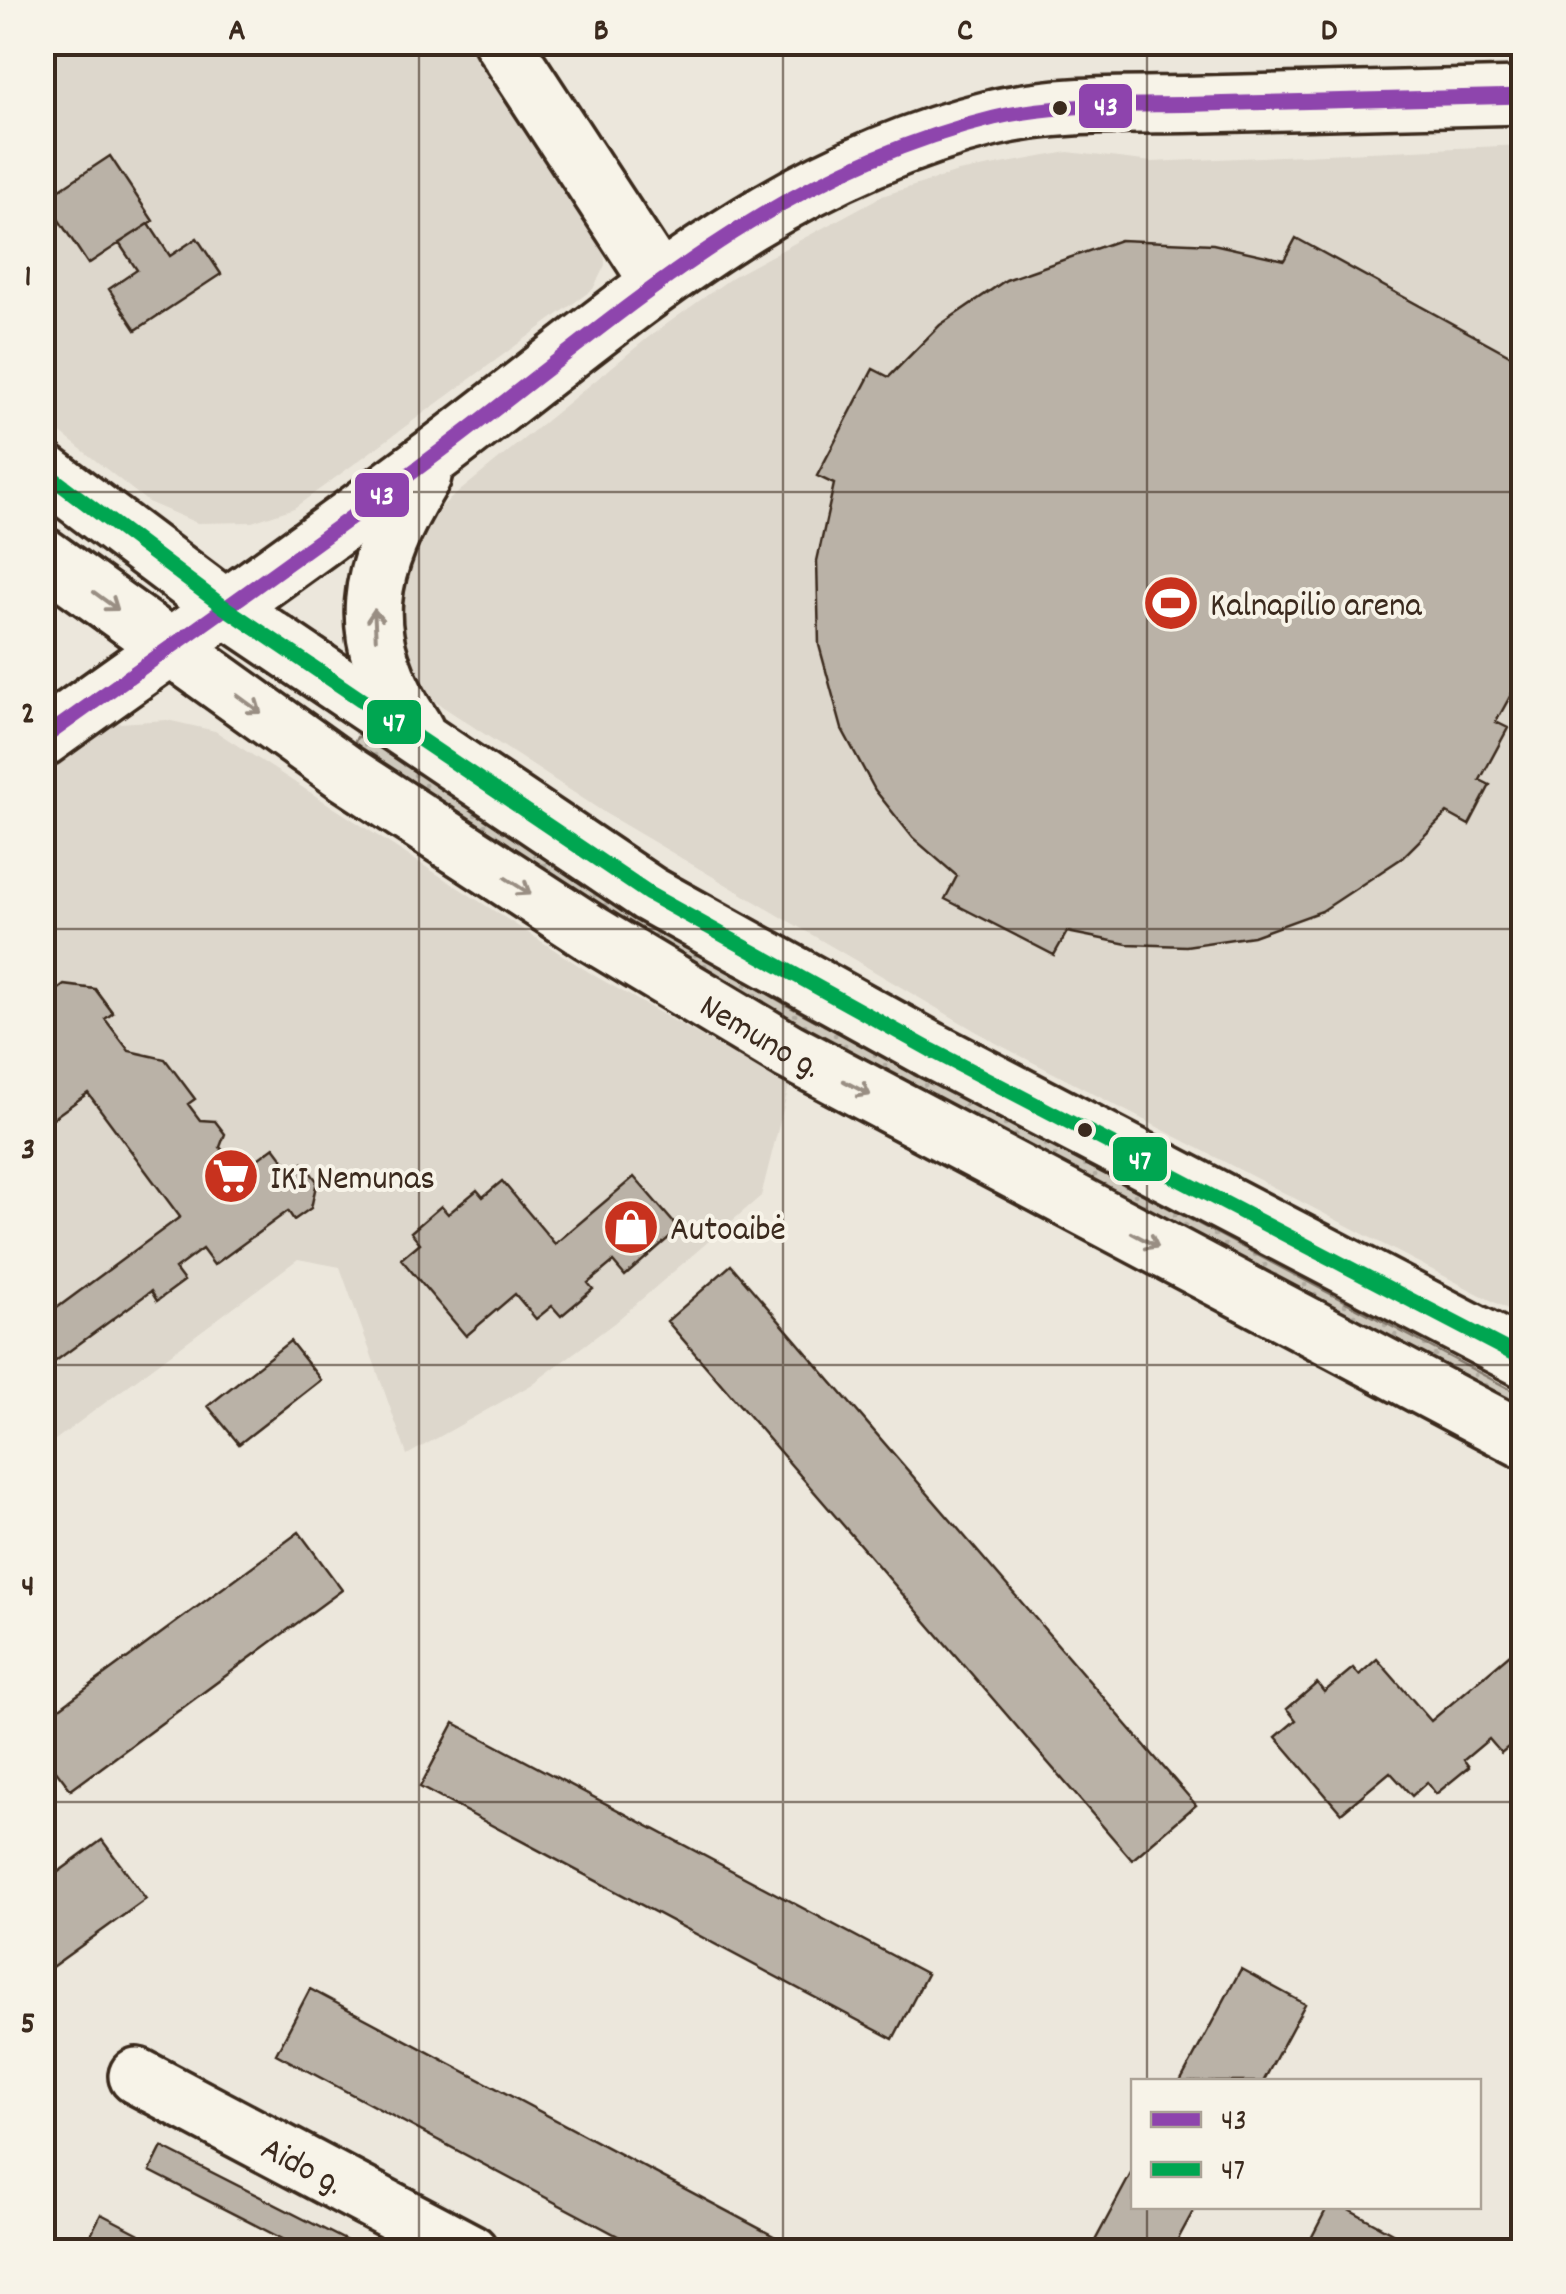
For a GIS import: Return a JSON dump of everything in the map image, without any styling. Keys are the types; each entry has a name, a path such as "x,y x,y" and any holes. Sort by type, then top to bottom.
{"main road":[{"path":"502,42 660,282"},
{"path":"42,739 436,454 660,282 754,216 839,170 912,140 1000,117 1150,105 1524,96"},
{"path":"425,744 381,669 373,601 388,534 436,454"},
{"name":"Nemuno g.","path":"42,470 224,607 649,894 768,961 1524,1360"},
{"name":"Nemuno g.","path":"42,555 376,794 590,933 788,1051 1524,1440"},
{"name":"Aido g.","path":"136,2076 470,2252"}],"shaded area":[{"path":"42,43 480,43 604,246 605,265 593,289 294,508 252,522 197,523 148,502 43,419"},
{"path":"1523,145 1523,1317 996,1043 608,815 425,695 401,673 395,566 411,531 650,336 734,276 882,196 958,172 1068,152 1152,162"},
{"path":"167,720 215,731 595,976 789,1086 761,1196 614,1323 531,1385 407,1455 340,1267 298,1259 43,1449 43,767 119,723"},
{"path":"357,737 366,737 603,896 790,1007 1523,1396 1523,1416 785,1026 351,751"}],"building":[{"path":"110,156 153,221 88,264 45,199"},
{"path":"149,224 170,256 197,238 221,274 136,330 109,289 137,270 119,243"},
{"name":"Kalnapilio arena","path":"1296,238 1524,363 1524,671 1496,722 1508,728 1480,780 1490,785 1469,825 1447,813 1402,858 1322,911 1253,936 1186,946 1127,944 1067,932 1054,955 945,899 957,876 913,838 875,790 842,729 819,645 817,561 834,484 817,476 873,369 889,377 940,325 1006,280 1120,240 1213,244 1284,260"},
{"name":"IKI Nemunas","path":"64,985 95,989 113,1013 105,1019 129,1051 165,1059 195,1099 188,1104 200,1120 215,1121 225,1134 220,1147 230,1160 255,1161 274,1147 292,1171 303,1163 317,1181 311,1208 294,1220 288,1211 214,1265 202,1249 175,1269 184,1281 157,1301 151,1291 42,1371 42,1319 180,1217 88,1093 42,1126 42,1018 55,1008 47,998"},
{"path":"634,1177 679,1229 625,1276 613,1262 588,1283 593,1289 561,1316 552,1306 536,1319 515,1294 466,1336 401,1259 420,1243 411,1232 441,1206 448,1214 477,1190 483,1197 502,1181 555,1244"},
{"path":"731,1265 1196,1805 1132,1860 667,1321"},
{"path":"290,1341 321,1380 239,1444 208,1406"},
{"path":"299,1532 342,1590 71,1790 42,1752 42,1721"},
{"path":"1510,1654 1524,1670 1524,1734 1501,1753 1489,1739 1464,1760 1469,1767 1436,1794 1427,1782 1412,1796 1390,1772 1341,1813 1276,1737 1296,1720 1287,1709 1317,1683 1324,1692 1353,1668 1359,1675 1377,1659 1431,1721"},
{"path":"454,1723 927,1974 893,2039 420,1787"},
{"path":"102,1840 146,1899 42,1974 42,1884"},
{"path":"1241,1969 1305,2004 1265,2079 1182,2079"},
{"path":"310,1989 783,2241 778,2252 648,2252 276,2054"},
{"path":"162,2147 347,2241 342,2252 308,2252 150,2171"},
{"path":"1131,2174 1131,2209 1194,2209 1171,2252 1089,2252"},
{"path":"1326,2209 1348,2209 1427,2252 1304,2252"},
{"path":"101,2214 174,2252 82,2252"}],"transit line":[{"name":"43","path":"42,739 389,490 633,302 766,213 837,175 913,143 994,118 1045,109 1524,96"},
{"name":"47","path":"42,470 224,607 649,894 931,1050 1524,1359"}],"place":[{"name":"Kalnapilio arena","path":"1171,603"},
{"name":"IKI Nemunas","path":"231,1176"},
{"name":"Autoaibė","path":"631,1227"}]}
